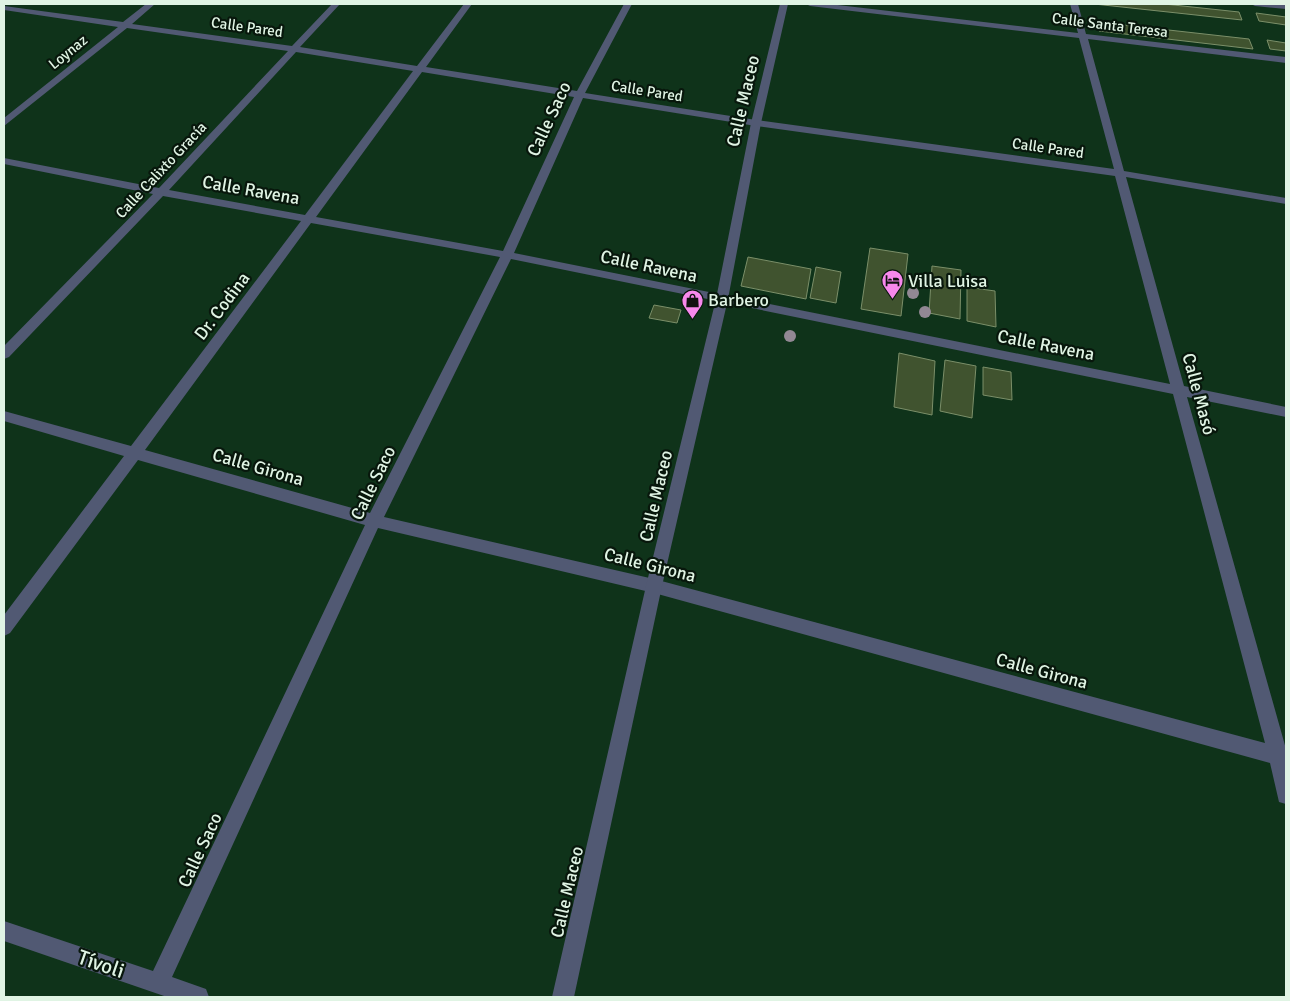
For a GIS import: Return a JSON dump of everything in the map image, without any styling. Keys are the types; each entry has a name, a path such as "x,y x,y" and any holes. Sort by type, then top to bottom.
{"street":[{"name":"Loynaz","path":"4,123 151,4"},
{"name":"Calle Calixto Gracía","path":"4,354 162,192 336,4"},
{"name":"Dr. Codina","path":"4,628 468,4"},
{"name":"Calle Saco","path":"158,983 374,521 507,255 579,96 628,4"},
{"name":"Calle Maceo","path":"563,997 654,586 722,299 756,123 784,4"},
{"name":"Calle Santa Teresa","path":"810,4 1286,60"},
{"name":"Calle Masó","path":"1074,4 1178,390 1282,757 1286,795"},
{"path":"1254,4 1286,7"},
{"name":"Calle Pared","path":"4,8 294,49 756,123 1120,173 1286,201"},
{"name":"Calle Ravena","path":"4,161 507,255 1286,412"},
{"name":"Calle Girona","path":"4,416 374,521 654,586 1282,757"},
{"name":"Tívoli","path":"4,930 198,997"}],"building":[{"path":"1094,4 1164,4 1239,12 1242,20"},
{"path":"1256,13 1286,17 1286,25 1259,21"},
{"path":"1097,22 1249,39 1253,49 1099,31"},
{"path":"1267,40 1286,43 1286,51 1270,49"},
{"path":"870,248 908,254 901,316 861,309"},
{"path":"748,257 811,269 806,299 741,286"},
{"path":"932,266 961,270 960,319 929,313"},
{"path":"816,267 841,272 836,303 810,298"},
{"path":"967,287 995,291 996,327 967,321"},
{"path":"654,305 681,310 677,323 649,318"},
{"path":"899,353 935,361 932,415 894,407"},
{"path":"945,360 976,366 972,418 940,411"},
{"path":"983,367 1011,372 1012,400 983,395"}],"place":[{"name":"Villa Luisa","path":"892,300"},
{"name":"Barbero","path":"692,319"}]}
